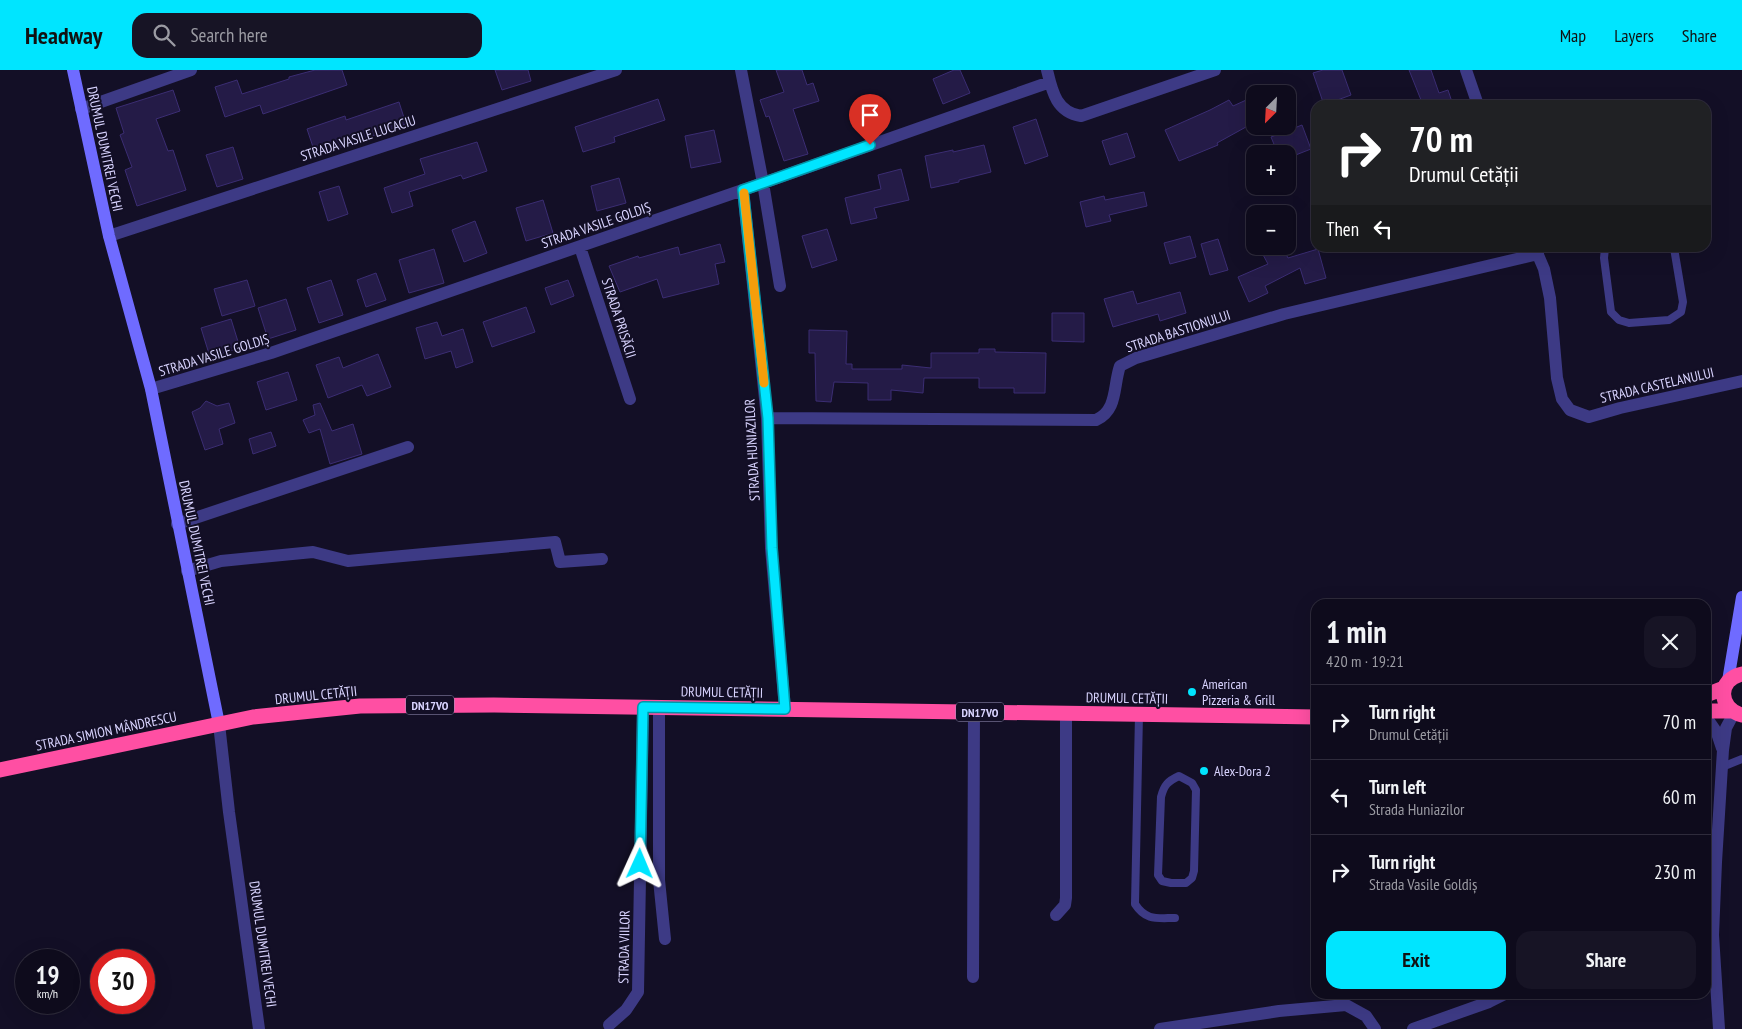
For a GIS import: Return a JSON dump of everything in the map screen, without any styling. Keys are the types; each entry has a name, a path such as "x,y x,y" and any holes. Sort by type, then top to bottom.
{"highway":[{"path":"1711,692 1726,685 1733,677 1742,674"},
{"path":"1726,685 1724,700 1736,713"},
{"name":"DRUMUL CETĂȚII","path":"219,724 253,717 360,706 494,705 1311,717"},
{"path":"1711,711 1736,713"},
{"name":"STRADA SIMION MÂNDRESCU","path":"0,770 219,724"}],"street":[{"name":"DRUMUL DUMITREI VECHI","path":"73,70 109,236 151,389 219,724 228,812 259,1029"},
{"path":"81,109 191,70"},
{"name":"STRADA VASILE LUCACIU","path":"109,236 616,70"},
{"path":"741,70 763,183 780,286"},
{"path":"1048,76 1055,96 1062,107 1071,114 1081,116 1215,70"},
{"path":"1466,70 1476,100"},
{"name":"STRADA VASILE GOLDIȘ","path":"151,389 272,354 580,247 763,183 1048,76"},
{"name":"STRADA HUNIAZILOR","path":"743,190 768,418 772,548 785,709"},
{"name":"STRADA PRISĂCII","path":"580,247 630,399"},
{"name":"STRADA BASTIONULUI","path":"768,418 1096,420 1106,416 1113,401 1115,379 1120,366 1136,358 1284,314 1533,252"},
{"name":"STRADA CASTELANULUI","path":"1537,252 1544,269 1550,298 1557,378 1562,399 1570,410 1590,417 1620,408 1742,381"},
{"path":"177,524 408,447"},
{"path":"187,571 221,561 313,552 348,561 556,542 560,562 602,559"},
{"path":"1726,685 1739,622 1742,597"},
{"path":"1739,622 1742,640"},
{"name":"STRADA VIILOR","path":"609,1025 626,1010 638,992 643,707"},
{"path":"659,708 659,880 665,939"},
{"path":"973,977 974,712"},
{"path":"1719,1029 1713,935 1716,862 1723,750 1726,728 1736,713"},
{"path":"1056,915 1065,905 1066,898 1066,714"},
{"path":"1711,724 1717,733 1723,750"},
{"path":"1413,1029 1495,999"},
{"path":"1160,1029 1279,1010 1346,1005 1366,1016 1375,1029"}],"lane":[{"path":"1605,252 1611,312 1618,320 1629,323 1669,320 1681,312 1683,302 1675,252"},
{"path":"1140,714 1135,904 1145,916 1175,918"},
{"path":"1722,767 1742,760"},
{"path":"1179,776 1192,783 1196,790 1194,871 1192,878 1186,883 1162,880 1158,875 1161,797 1163,788 1169,781 1179,776"}],"building":[{"path":"315,70 342,70 347,85 263,114 260,105 225,117 215,87 237,80 242,94"},
{"path":"495,70 528,70 531,81 502,90"},
{"path":"776,70 802,70 807,85 813,83 819,101 793,109 808,154 784,161 769,116 766,117 760,100 784,92"},
{"path":"954,70 960,70 970,93 943,104 933,79"},
{"path":"1323,70 1342,70 1351,95 1338,100 1322,100 1313,73"},
{"path":"1409,70 1431,70 1439,93 1448,90 1451,100 1421,100"},
{"path":"173,90 180,111 156,119 168,151 173,150 186,190 137,206 125,170 132,167 120,135 124,133 116,108"},
{"path":"658,99 665,120 614,137 615,142 583,152 575,127"},
{"path":"1229,100 1233,106 1246,100 1246,127 1217,143 1218,145 1179,161 1165,130"},
{"path":"399,102 406,124 316,156 307,129 345,116 346,120"},
{"path":"1036,119 1048,156 1025,164 1013,127"},
{"path":"1302,125 1311,149 1296,155 1296,145 1274,145 1271,137 1276,135 1296,135 1296,127"},
{"path":"714,130 721,162 691,168 685,136"},
{"path":"1127,133 1135,157 1110,165 1102,141"},
{"path":"477,142 487,171 463,179 461,175 409,192 413,206 392,213 384,188 425,174 420,159"},
{"path":"984,145 991,172 931,188 925,156"},
{"path":"233,147 243,179 217,187 206,155"},
{"path":"901,169 909,200 874,208 877,218 851,224 845,198 881,189 878,175"},
{"path":"619,178 626,203 597,211 591,186"},
{"path":"339,186 348,214 328,221 319,192"},
{"path":"1144,192 1147,206 1109,215 1111,221 1086,227 1080,202 1104,196 1105,200"},
{"path":"543,200 553,233 526,241 516,208"},
{"path":"475,221 487,253 464,262 452,230"},
{"path":"827,229 837,260 812,268 802,236"},
{"path":"1190,236 1196,257 1170,264 1164,243"},
{"path":"1218,239 1228,270 1210,275 1201,244"},
{"path":"720,244 725,262 715,264 719,284 663,298 657,279 620,292 609,266 638,256 639,258 678,247 680,255"},
{"path":"434,249 444,283 409,293 399,260"},
{"path":"1311,251 1319,252 1326,278 1305,284 1300,268 1265,286 1268,293 1249,302 1238,277 1268,264 1263,255 1286,255 1288,258"},
{"path":"376,273 386,300 366,307 357,280"},
{"path":"247,280 255,306 222,316 214,289"},
{"path":"331,280 343,315 319,323 307,288"},
{"path":"568,280 574,296 551,305 545,288"},
{"path":"1133,291 1137,304 1180,292 1186,313 1160,321 1158,314 1113,327 1104,299"},
{"path":"286,299 296,330 268,339 258,308"},
{"path":"526,307 535,332 492,347 483,322"},
{"path":"1052,313 1084,313 1084,342 1052,341"},
{"path":"231,319 240,348 210,357 201,328"},
{"path":"437,322 442,336 463,329 473,362 456,368 451,351 425,359 416,328"},
{"path":"809,330 847,331 846,364 852,364 852,369 902,369 902,365 931,368 931,353 979,353 979,349 995,349 995,352 1046,353 1045,393 1014,393 1014,388 979,388 979,378 924,378 923,393 891,390 891,400 868,400 868,383 834,382 831,402 816,401 815,353 809,353"},
{"path":"378,354 391,387 367,396 362,385 328,398 316,365 339,357 343,368"},
{"path":"288,372 297,400 266,410 257,382"},
{"path":"206,401 217,406 229,403 235,423 219,429 223,444 205,450 192,412 200,408"},
{"path":"320,403 332,431 353,424 362,454 330,464 320,429 309,433 303,420 315,415 313,405"},
{"path":"271,432 276,446 253,454 249,439"}],"slow traffic":[{"path":"744,193 764,383"}],"place":[{"name":"American Pizzeria & Grill","path":"1192,692"},
{"name":"Alex-Dora 2","path":"1204,771"}],"route":[{"path":"640,864 643,707 785,709 772,548 768,418 743,190 870,145"}]}
